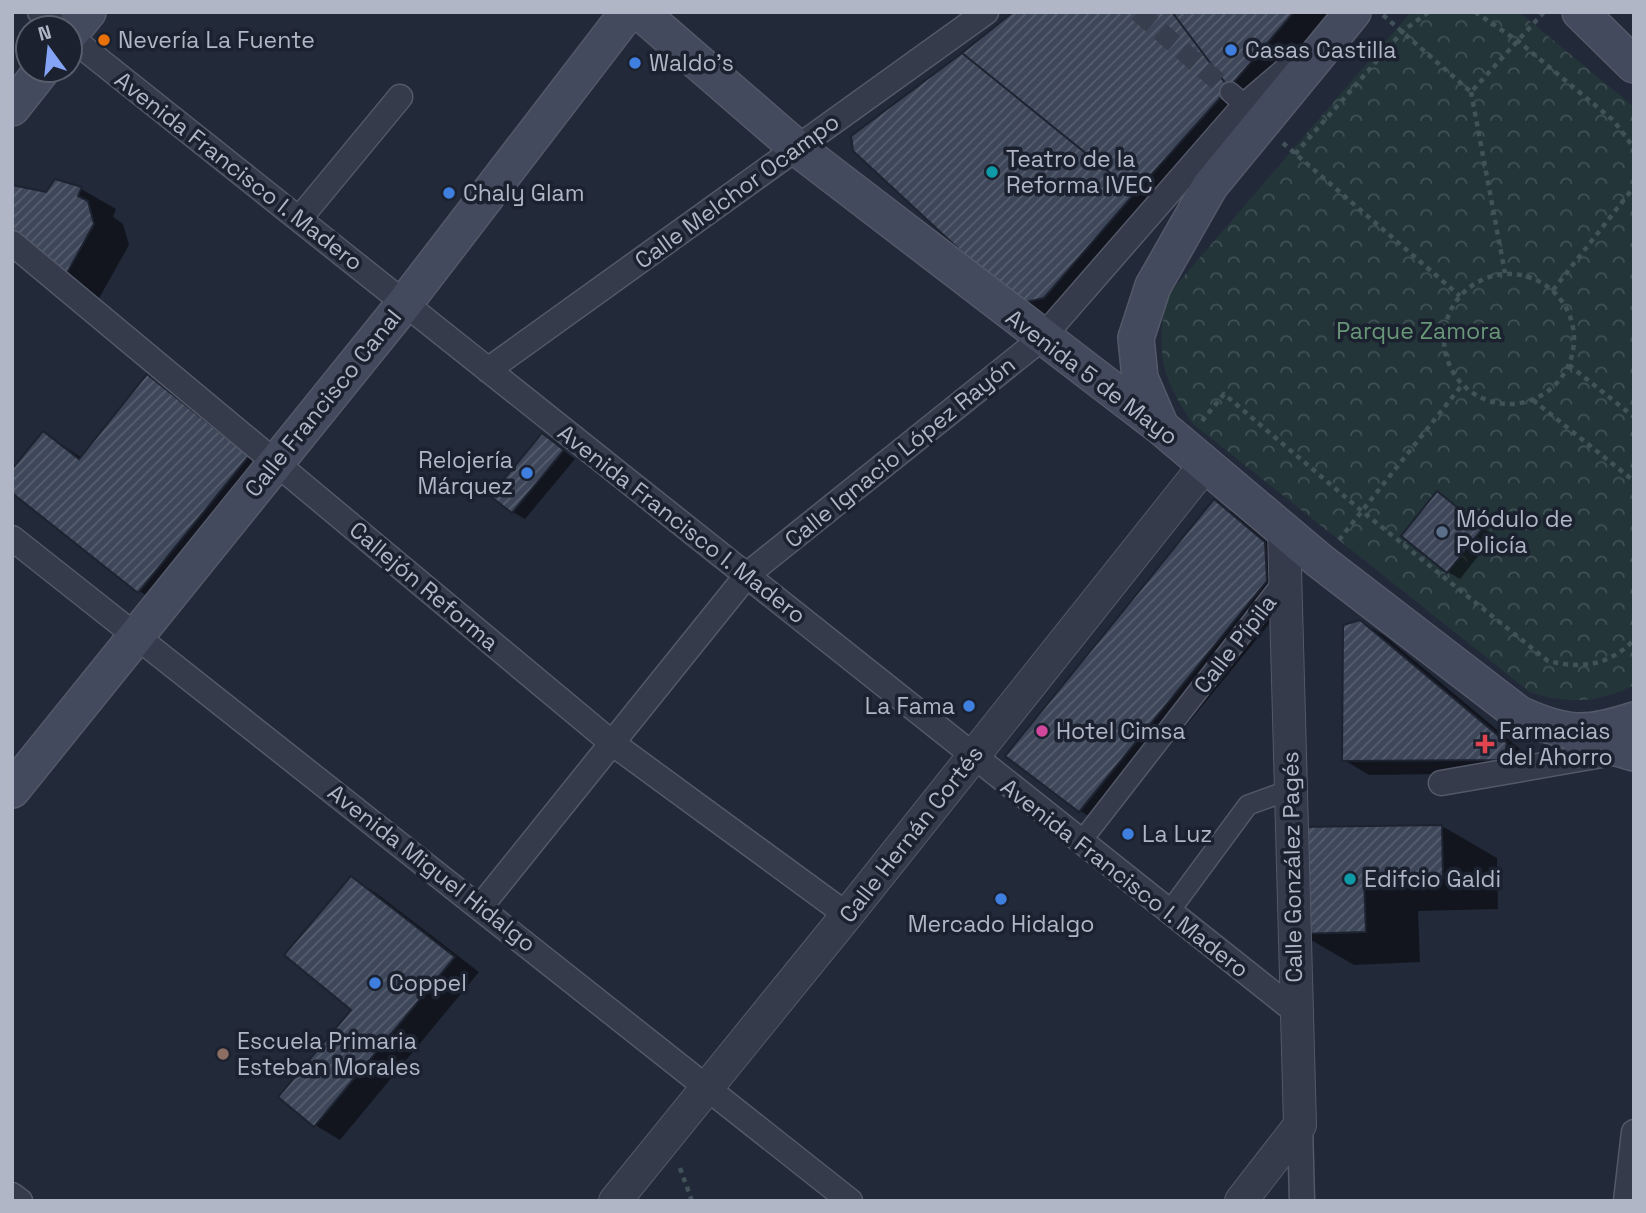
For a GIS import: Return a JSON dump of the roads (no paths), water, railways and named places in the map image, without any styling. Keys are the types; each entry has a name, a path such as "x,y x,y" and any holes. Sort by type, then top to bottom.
{"main road":[{"name":"Calle Francisco Canal","path":"12,790 404,303 628,12"},
{"name":"Avenida 5 de Mayo","path":"640,12 797,148 1182,446 1320,561 1519,714 1551,729 1632,741"},
{"path":"1580,12 1634,65"},
{"name":"Calle Ignacio López Rayón","path":"1182,446 1140,378 1136,338 1153,286 1210,186 1245,107 1349,17"},
{"path":"12,108 31,84"},
{"name":"Avenida 5 de Mayo","path":"1551,729 1597,732 1632,741"}],"street":[{"name":"Calle Melchor Ocampo","path":"488,370 986,12"},
{"name":"Avenida Francisco I. Madero","path":"84,47 747,574 971,758 1295,1011"},
{"path":"300,218 400,97"},
{"name":"Calle Ignacio López Rayón","path":"481,906 747,574 1041,339 1245,107"},
{"name":"Callejón Reforma","path":"12,243 612,743 847,915"},
{"name":"Calle Hernán Cortés","path":"615,1201 971,758 1182,446"},
{"name":"Calle González Pagés","path":"1284,532 1302,1201"},
{"name":"Avenida Miguel Hidalgo","path":"12,538 481,906 850,1201"},
{"name":"Calle Pípila","path":"1080,843 1286,577"},
{"path":"1441,783 1632,741"},
{"path":"1169,912 1248,806 1290,790"},
{"path":"1241,1201 1300,1125"},
{"path":"1626,1201 1634,1132"},
{"path":"12,1195 20,1201"}],"tunnel":[{"path":"1138,12 1230,92"}],"place":[{"name":"Nevería La Fuente","path":"104,40"},
{"name":"Casas Castilla","path":"1231,50"},
{"name":"Waldo's","path":"635,63"},
{"name":"Teatro de la Reforma IVEC","path":"992,172"},
{"name":"Chaly Glam","path":"449,193"},
{"name":"Relojería Márquez","path":"527,473"},
{"name":"Módulo de Policía","path":"1442,532"},
{"name":"La Fama","path":"969,706"},
{"name":"Hotel Cimsa","path":"1042,731"},
{"name":"Farmacias del Ahorro","path":"1485,744"},
{"name":"La Luz","path":"1128,834"},
{"name":"Edifcio Galdi","path":"1350,879"},
{"name":"Mercado Hidalgo","path":"1001,899"},
{"name":"Coppel","path":"375,983"},
{"name":"Escuela Primaria Esteban Morales","path":"223,1054"}],"park label":[{"name":"Parque Zamora","path":"1419,331"}]}
